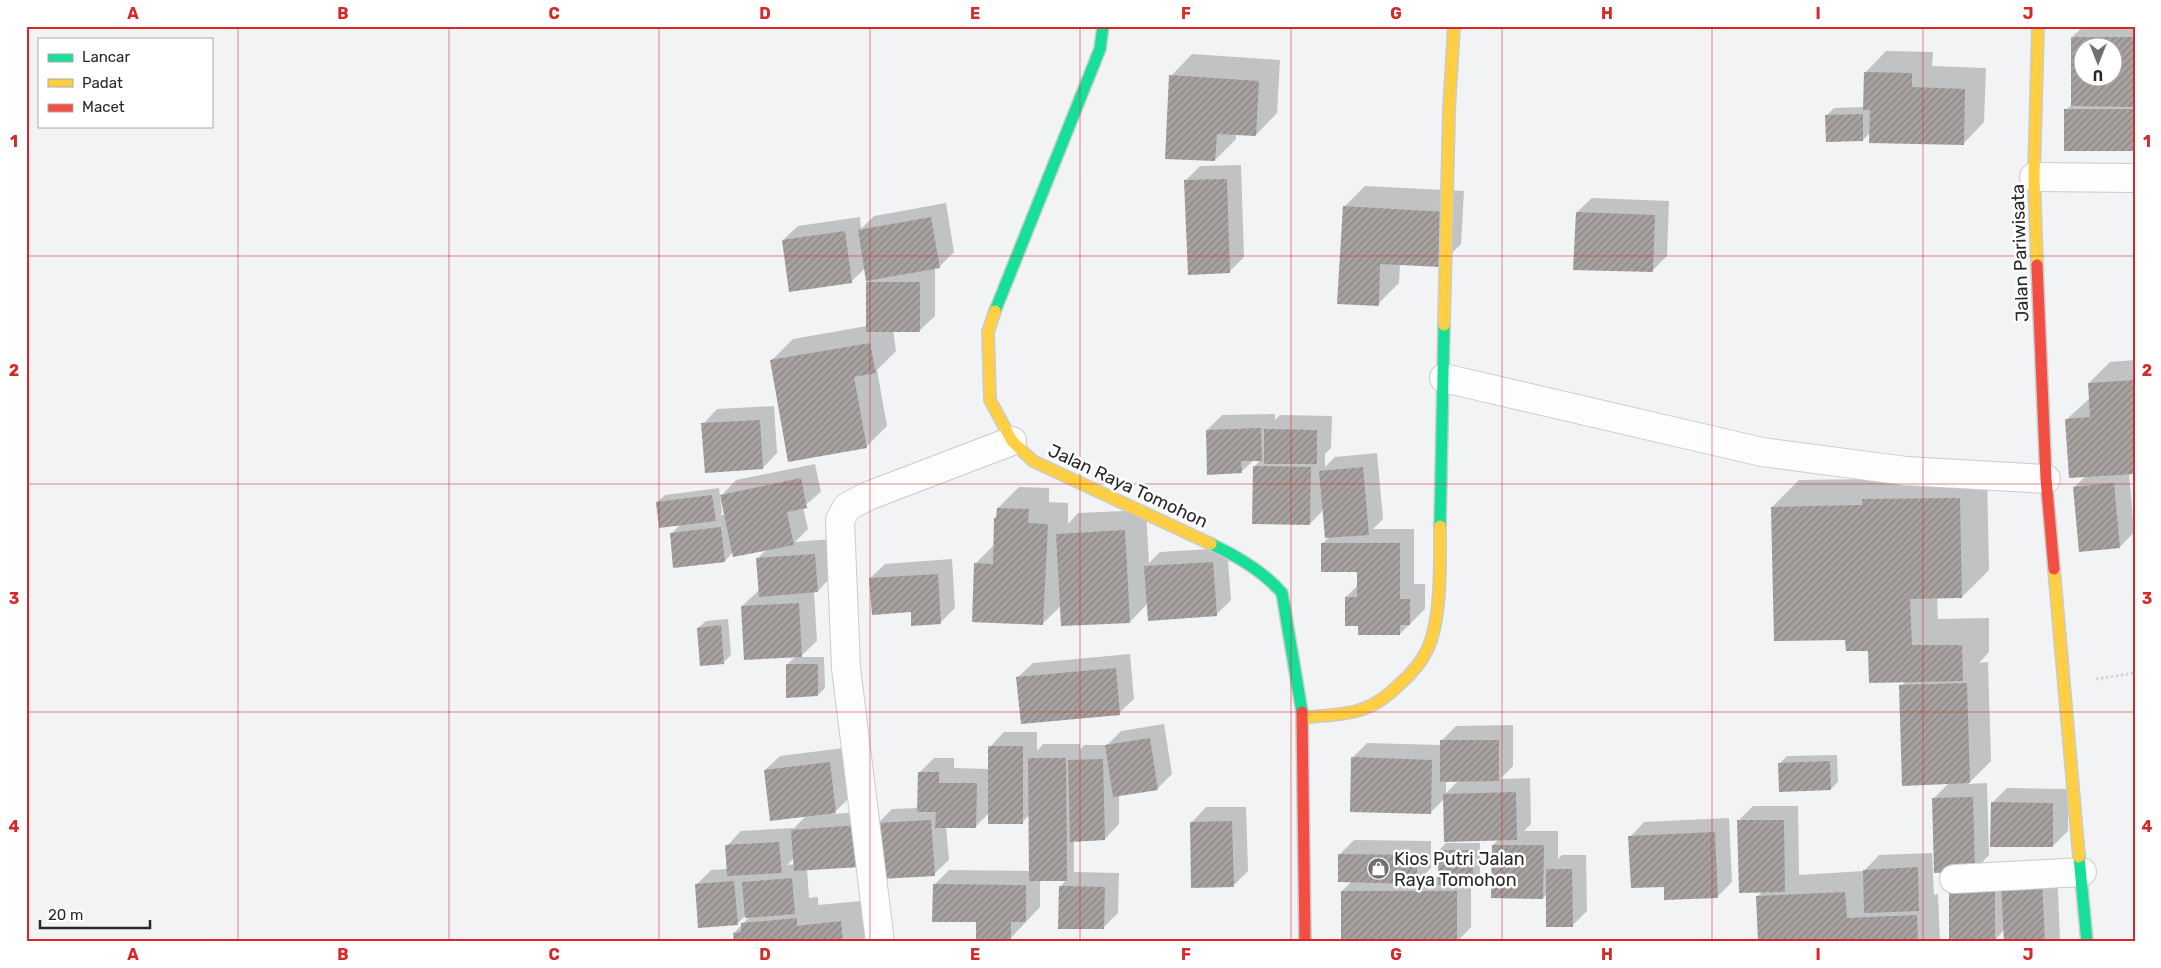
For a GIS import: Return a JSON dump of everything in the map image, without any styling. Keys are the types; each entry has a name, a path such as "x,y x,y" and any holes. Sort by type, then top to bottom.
{"main road":[{"name":"Jalan Raya Tomohon","path":"1103,26 1100,49 1003,288 988,332 990,400 1012,441 1033,461 1226,551 1268,578 1282,593 1303,718 1305,942"},
{"path":"1303,718 1371,707 1400,684 1418,665 1431,642 1439,584 1449,110 1454,26"},
{"name":"Jalan Pariwisata","path":"2038,26 2034,177 2046,479 2066,684 2087,942"}],"street":[{"path":"2034,177 2135,178"},
{"path":"1444,378 1762,452 1906,472 2046,479"},
{"path":"880,942 846,668 840,520 847,507 868,496 1012,441"},
{"path":"1954,879 2082,872"}],"path":[{"path":"2066,684 2135,673"}],"building":[{"path":"2071,37 2135,37 2135,107 2071,106"},
{"path":"1864,72 1912,73 1912,87 1965,89 1964,145 1869,143 1870,110 1863,110"},
{"path":"1169,75 1259,81 1256,136 1217,134 1215,161 1165,159"},
{"path":"2064,109 2135,109 2135,151 2064,151"},
{"path":"1863,114 1863,141 1826,142 1825,115"},
{"path":"1227,179 1230,273 1188,275 1184,180"},
{"path":"1343,206 1444,212 1440,267 1380,264 1379,306 1337,304"},
{"path":"1576,212 1655,215 1653,272 1573,270"},
{"path":"931,217 940,268 866,281 858,230"},
{"path":"845,231 852,283 789,292 782,240"},
{"path":"866,282 920,282 920,332 866,332"},
{"path":"870,343 876,373 854,377 867,448 788,462 770,360"},
{"path":"2135,380 2135,474 2069,478 2065,419 2090,417 2088,383"},
{"path":"760,420 763,469 705,473 701,423"},
{"path":"1261,428 1262,461 1241,461 1242,473 1207,475 1206,430"},
{"path":"1264,429 1317,430 1317,464 1264,464"},
{"path":"1253,466 1311,467 1310,525 1252,524"},
{"path":"1363,467 1369,535 1325,538 1319,471"},
{"path":"801,478 807,508 787,512 794,545 733,557 720,495"},
{"path":"2114,483 2120,548 2079,552 2073,487"},
{"path":"712,495 716,521 659,528 656,502"},
{"path":"1960,498 1962,598 1910,599 1912,645 1962,645 1963,681 1869,683 1868,651 1846,651 1845,640 1774,641 1771,507 1862,505 1862,499"},
{"path":"997,508 1029,509 1028,523 1048,524 1043,625 972,622 974,563 993,564 994,518 996,518"},
{"path":"721,527 725,562 673,568 670,533"},
{"path":"1125,530 1130,623 1061,626 1056,534"},
{"path":"1321,543 1400,543 1400,599 1410,599 1410,625 1400,625 1400,635 1358,635 1358,626 1345,626 1345,597 1357,597 1357,572 1321,572"},
{"path":"815,554 818,592 759,597 756,558"},
{"path":"1213,562 1217,616 1148,621 1144,566"},
{"path":"938,574 941,624 911,626 911,612 872,615 869,578"},
{"path":"799,603 802,657 744,660 741,606"},
{"path":"721,625 724,664 700,666 697,628"},
{"path":"786,664 818,664 818,696 786,698"},
{"path":"1116,668 1120,715 1021,724 1016,677"},
{"path":"1967,683 1970,783 1902,786 1899,685"},
{"path":"1150,738 1158,790 1113,797 1105,745"},
{"path":"1440,740 1499,740 1499,781 1440,782"},
{"path":"988,746 1023,746 1023,824 988,824"},
{"path":"1351,757 1432,760 1431,814 1350,812"},
{"path":"1028,758 1066,758 1067,881 1029,881"},
{"path":"1103,759 1105,840 1070,842 1068,760"},
{"path":"1830,761 1831,790 1779,792 1778,763"},
{"path":"830,762 836,813 770,821 764,770"},
{"path":"918,772 939,772 939,783 977,783 976,828 935,828 936,812 917,812"},
{"path":"1516,792 1517,840 1444,842 1443,794"},
{"path":"1973,797 1975,871 1934,873 1932,798"},
{"path":"1991,802 2053,803 2053,847 1990,847"},
{"path":"931,820 935,876 879,879 876,823"},
{"path":"1737,820 1784,820 1785,892 1739,893"},
{"path":"1232,821 1234,887 1191,888 1190,822"},
{"path":"858,825 861,867 794,871 791,830"},
{"path":"1715,832 1718,898 1664,900 1664,887 1631,888 1628,836"},
{"path":"779,842 782,873 727,876 725,845"},
{"path":"1492,845 1544,845 1543,899 1491,898"},
{"path":"1438,850 1473,850 1473,885 1438,885"},
{"name":"Kios Putri Jalan Raya Tomohon","path":"1338,854 1417,855 1417,884 1338,882"},
{"path":"1918,867 1919,911 1864,913 1863,870"},
{"path":"1546,869 1572,869 1573,927 1546,927"},
{"path":"792,878 795,914 745,918 742,882"},
{"path":"734,881 738,925 698,928 695,884"},
{"path":"2042,881 2045,942 2004,942 2001,883"},
{"path":"933,884 1026,885 1026,922 1011,922 1011,941 976,941 976,922 932,922"},
{"path":"1059,886 1105,887 1104,929 1058,929"},
{"path":"1949,887 1995,887 1995,941 1949,941"},
{"path":"1341,891 1457,891 1457,942 1341,942"},
{"path":"1845,892 1847,918 1917,915 1918,942 1758,942 1756,896"},
{"path":"797,918 797,926 841,921 843,942 734,942 733,933 741,932 741,923"}],"traffic: fast":[{"path":"995,311 1100,49 1103,26"},
{"path":"1440,526 1444,325"},
{"path":"1211,544 1249,565 1267,578 1282,593 1302,712"},
{"path":"2079,857 2087,942"}],"traffic: slow":[{"path":"1444,325 1449,110 1454,26"},
{"path":"2037,265 2034,177 2038,26"},
{"path":"995,311 988,332 990,400 1012,441 1033,461 1211,544"},
{"path":"1303,718 1348,713 1368,707 1393,691 1419,664 1432,637 1438,607 1440,526"},
{"path":"2054,569 2079,857"}],"traffic: jam":[{"path":"2037,265 2046,479 2054,569"},
{"path":"1302,712 1305,942"}],"place":[{"name":"Kios Putri Jalan Raya Tomohon","path":"1378,869"}]}
